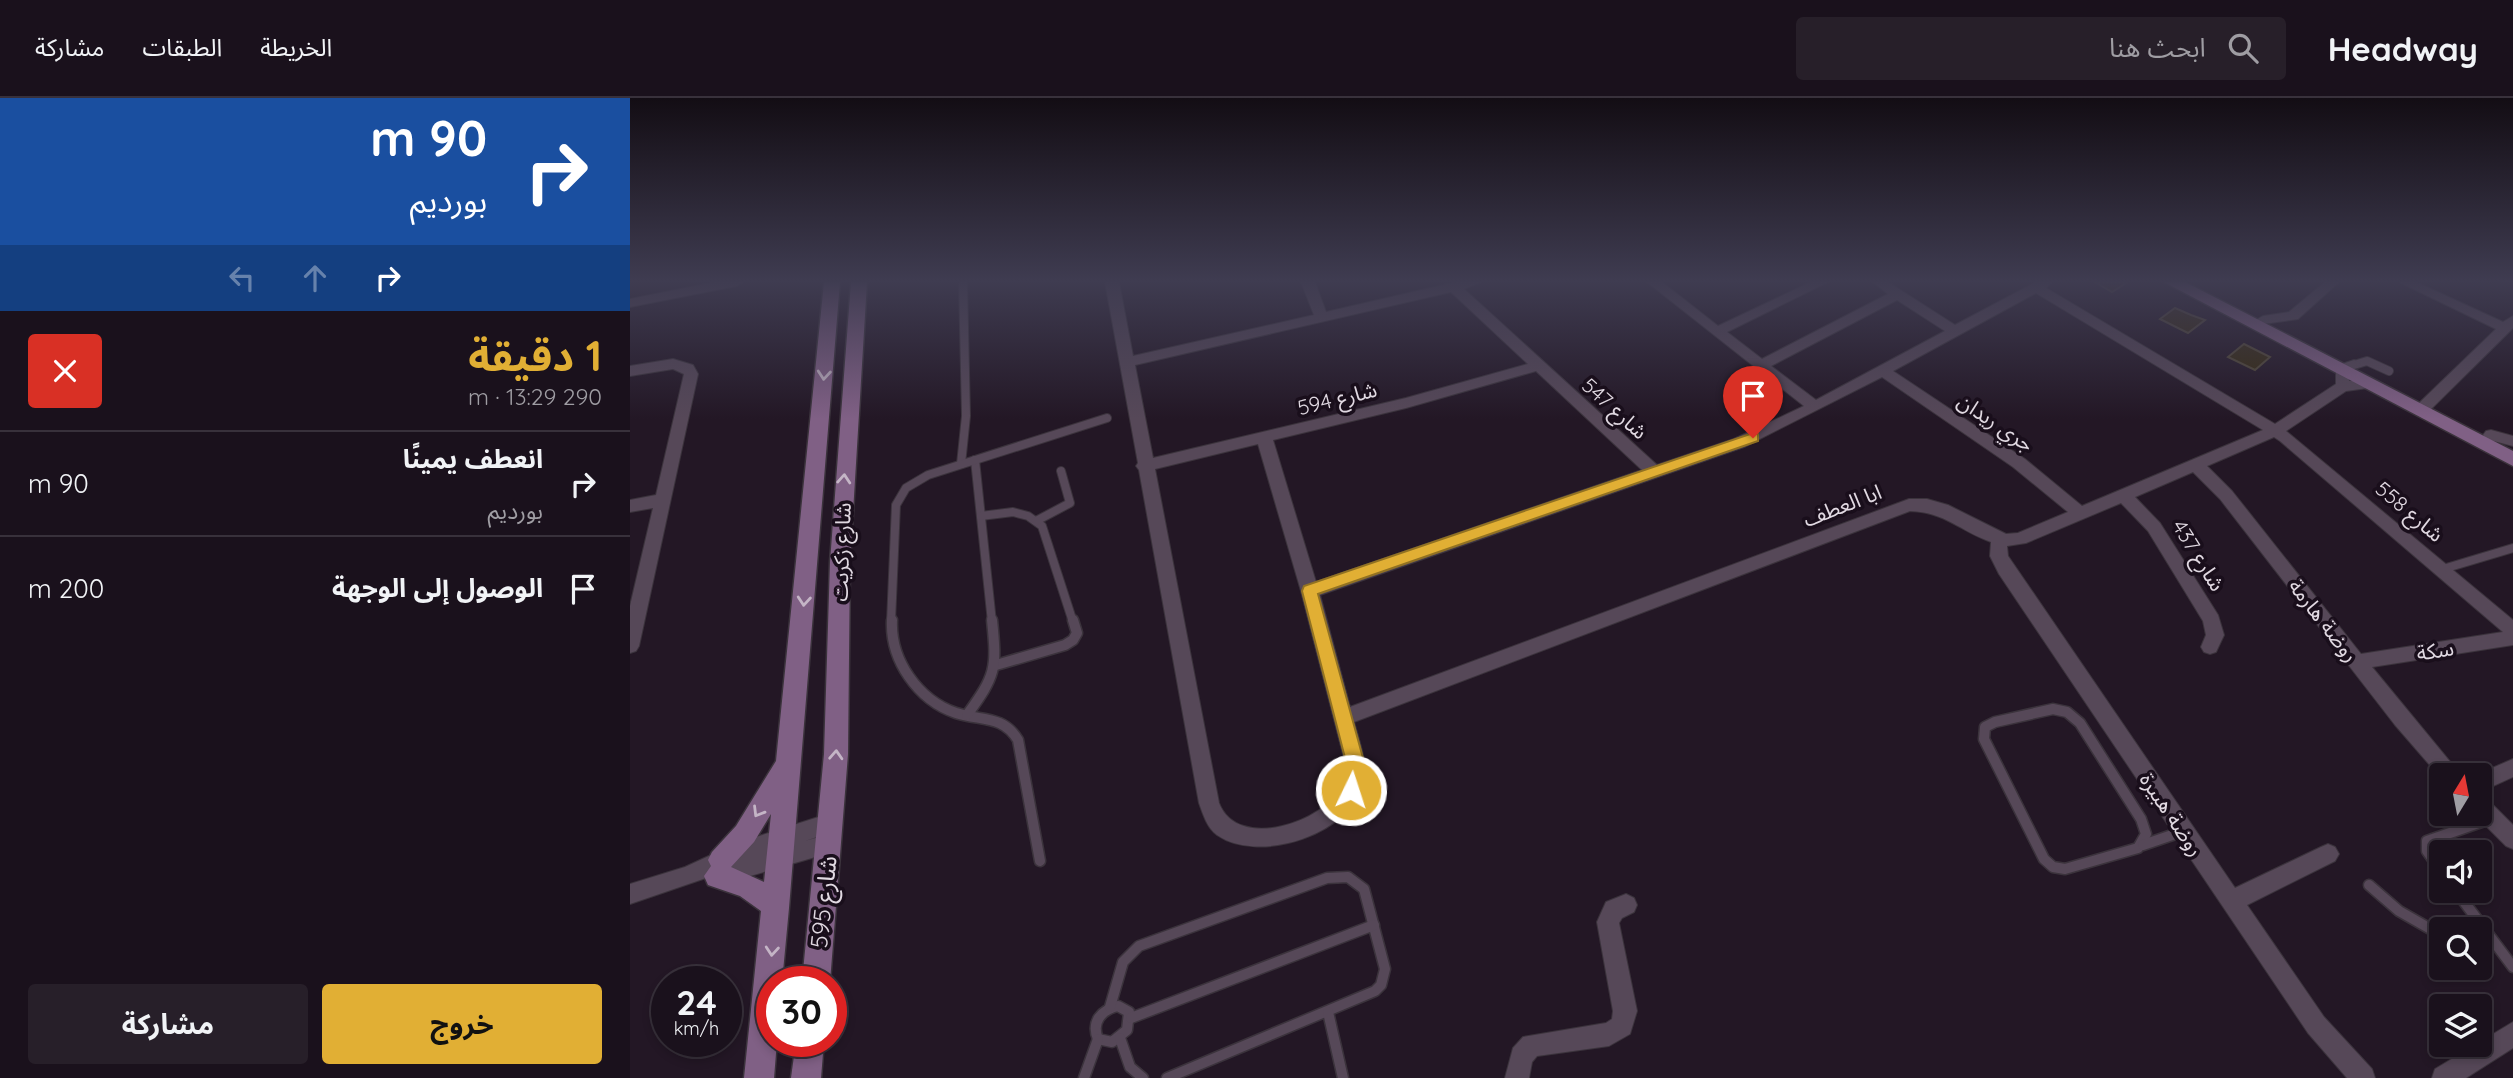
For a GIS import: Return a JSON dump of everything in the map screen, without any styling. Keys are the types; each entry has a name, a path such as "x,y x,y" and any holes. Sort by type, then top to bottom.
{"street":[{"name":"شارع زكريت","path":"790,760 828,328"},
{"name":"شارع زكريت","path":"830,833 836,754 840,548 856,328"},
{"path":"1120,328 1209,803 1215,818 1226,830 1242,837 1260,839 1289,833 1326,818 1341,805 1351,790 1356,774 1310,591 1264,437"},
{"path":"1126,362 1279,328"},
{"name":"شارع 547","path":"1497,328 1656,473"},
{"path":"1711,328 1815,407"},
{"path":"1716,332 1725,328"},
{"path":"1760,366 1833,328"},
{"path":"1949,328 1956,332"},
{"path":"1310,591 1748,439 1815,407 1964,328"},
{"name":"شارع 558","path":"2110,328 2275,431 2311,457 2513,630"},
{"path":"2258,328 2346,374 2513,444"},
{"path":"2295,328 2346,374 2424,407 2513,459"},
{"path":"2424,407 2505,328"},
{"path":"630,371 673,364 690,370 630,646"},
{"name":"شارع 594","path":"1144,466 1406,403 1538,366"},
{"name":"جري ريدان","path":"1884,371 2029,471 2080,513"},
{"path":"1999,540 2020,539 2275,431 2346,374"},
{"name":"روضة هارمة","path":"2197,466 2226,495 2357,662 2441,763"},
{"name":"شارع 437","path":"2124,496 2154,527 2212,620 2215,635 2210,647"},
{"path":"630,506 663,500"},
{"name":"ابا العطف","path":"1343,718 1909,505 1929,505 1950,510 1999,540"},
{"name":"روضة هبيرة","path":"1999,540 1999,556 2005,569 2316,1025 2363,1078"},
{"name":"سكة","path":"2357,662 2513,638"},
{"path":"760,1078 790,760"},
{"path":"719,868 745,834 790,760"},
{"path":"2492,778 2513,768"},
{"path":"2492,818 2513,839"},
{"path":"630,894 830,833"},
{"name":"شارع 595","path":"818,966 830,833"},
{"path":"2231,901 2328,854"},
{"path":"719,868 776,908"},
{"path":"1517,1078 1521,1056 1531,1045 1609,1034 1622,1026 1625,1011 1608,922 1614,910 1626,905"},
{"path":"2444,1078 2513,1034"},
{"path":"806,1078 808,1057"}],"lane":[{"path":"961,464 966,416 964,328"},
{"path":"2346,374 2367,361 2389,372"},
{"path":"1040,861 1018,740 1013,730 1004,722 967,715 941,706 905,673 894,655 891,634 898,499 906,488 920,479 1107,418"},
{"path":"967,715 990,684 996,665 975,460"},
{"path":"1036,521 1070,503 1061,471"},
{"path":"981,516 1007,510 1036,521 1046,534 1077,633 1073,640 1065,645 996,665"},
{"path":"2443,569 2513,548"},
{"path":"2143,845 2147,834 2145,826 2074,717 2060,710 2046,709 1985,727 1984,739 2047,863 2065,869 2143,845 2184,831"},
{"path":"2429,840 2458,826"},
{"path":"1084,1078 1098,1039 1094,1026 1097,1018 1110,1007 1124,962 1139,946 1327,878 1349,876 1358,881 1364,889 1385,969 1381,985 1369,996 1167,1078"},
{"path":"2369,885 2399,911 2429,928"},
{"path":"1130,1018 1374,925"},
{"path":"2492,943 2513,967"},
{"path":"1098,1039 1112,1042 1126,1032 1130,1018 1124,1008 1110,1007"},
{"path":"1328,1012 1343,1078"},
{"path":"1120,1038 1130,1067 1143,1078"}],"building":[{"path":"2177,328 2195,328 2188,333"},
{"path":"2244,344 2270,357 2255,370 2228,357"}],"route":[{"path":"1351,790 1356,774 1354,758 1310,591 1753,438"}]}
